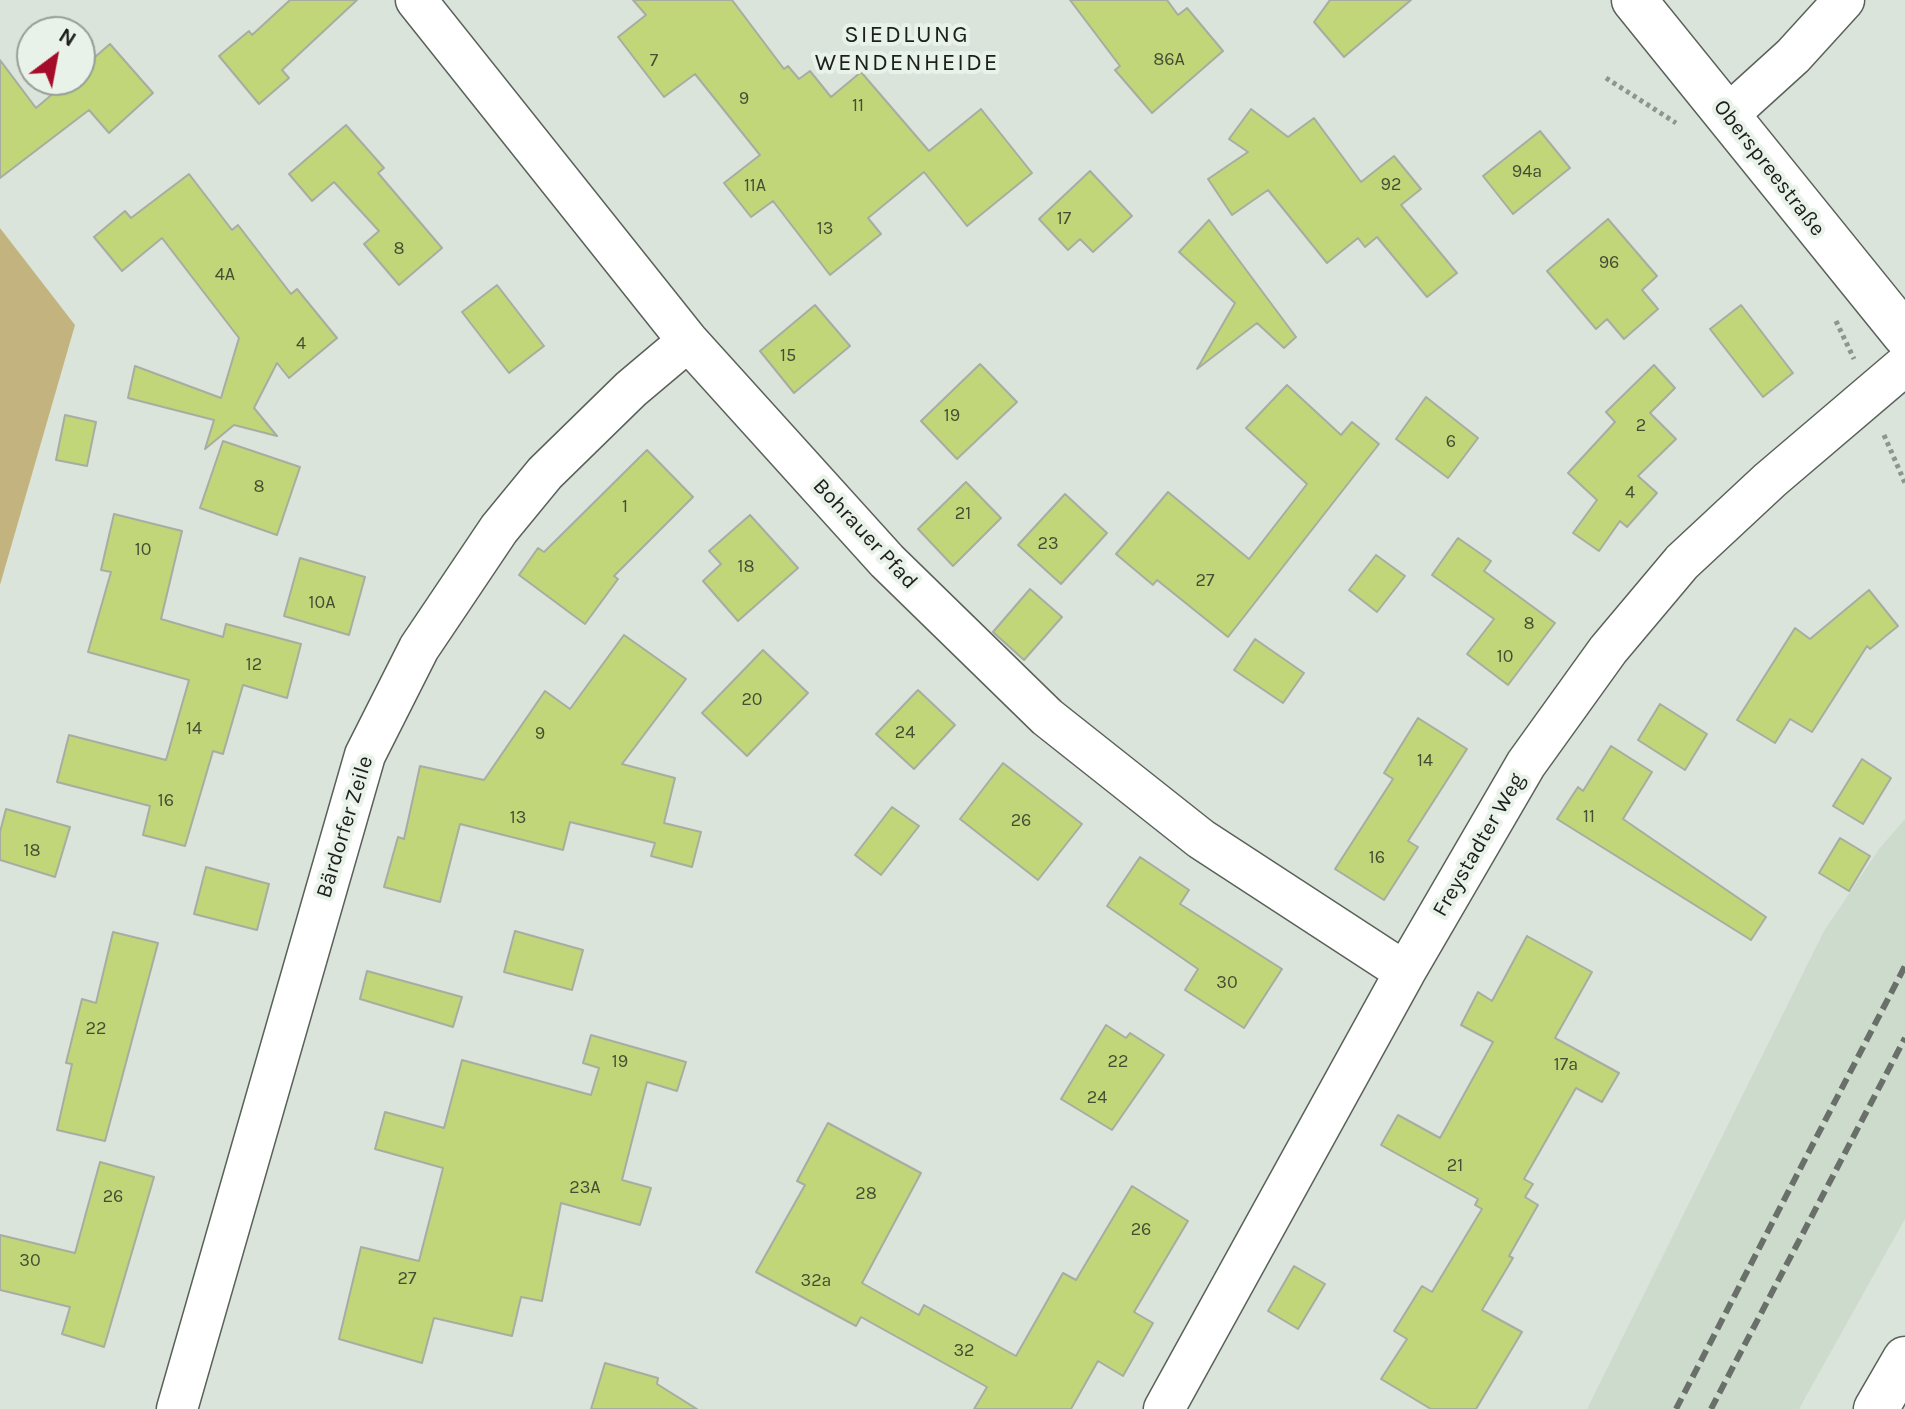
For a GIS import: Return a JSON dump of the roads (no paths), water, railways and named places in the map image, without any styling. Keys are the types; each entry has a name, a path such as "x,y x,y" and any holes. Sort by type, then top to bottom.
{"main road":[{"name":"Oberspreestraße","path":"1634,0 1905,335"},
{"path":"1876,1409 1905,1359"}],"street":[{"name":"Bohrauer Pfad","path":"416,0 688,341 887,561 1047,717 1201,839 1405,972"},
{"path":"1728,115 1793,56 1844,0"},
{"name":"Bärdorfer Zeile","path":"177,1409 365,755 419,648 499,529 556,462 631,389 688,341"},
{"name":"Freystadter Weg","path":"1164,1409 1405,972 1526,764 1608,650 1682,562 1781,471 1905,365"}],"railway":[{"path":"1676,1409 1905,966"},
{"path":"1711,1409 1905,1038"}],"district":[{"name":"SIEDLUNG WENDENHEIDE","path":"907,49"}]}
